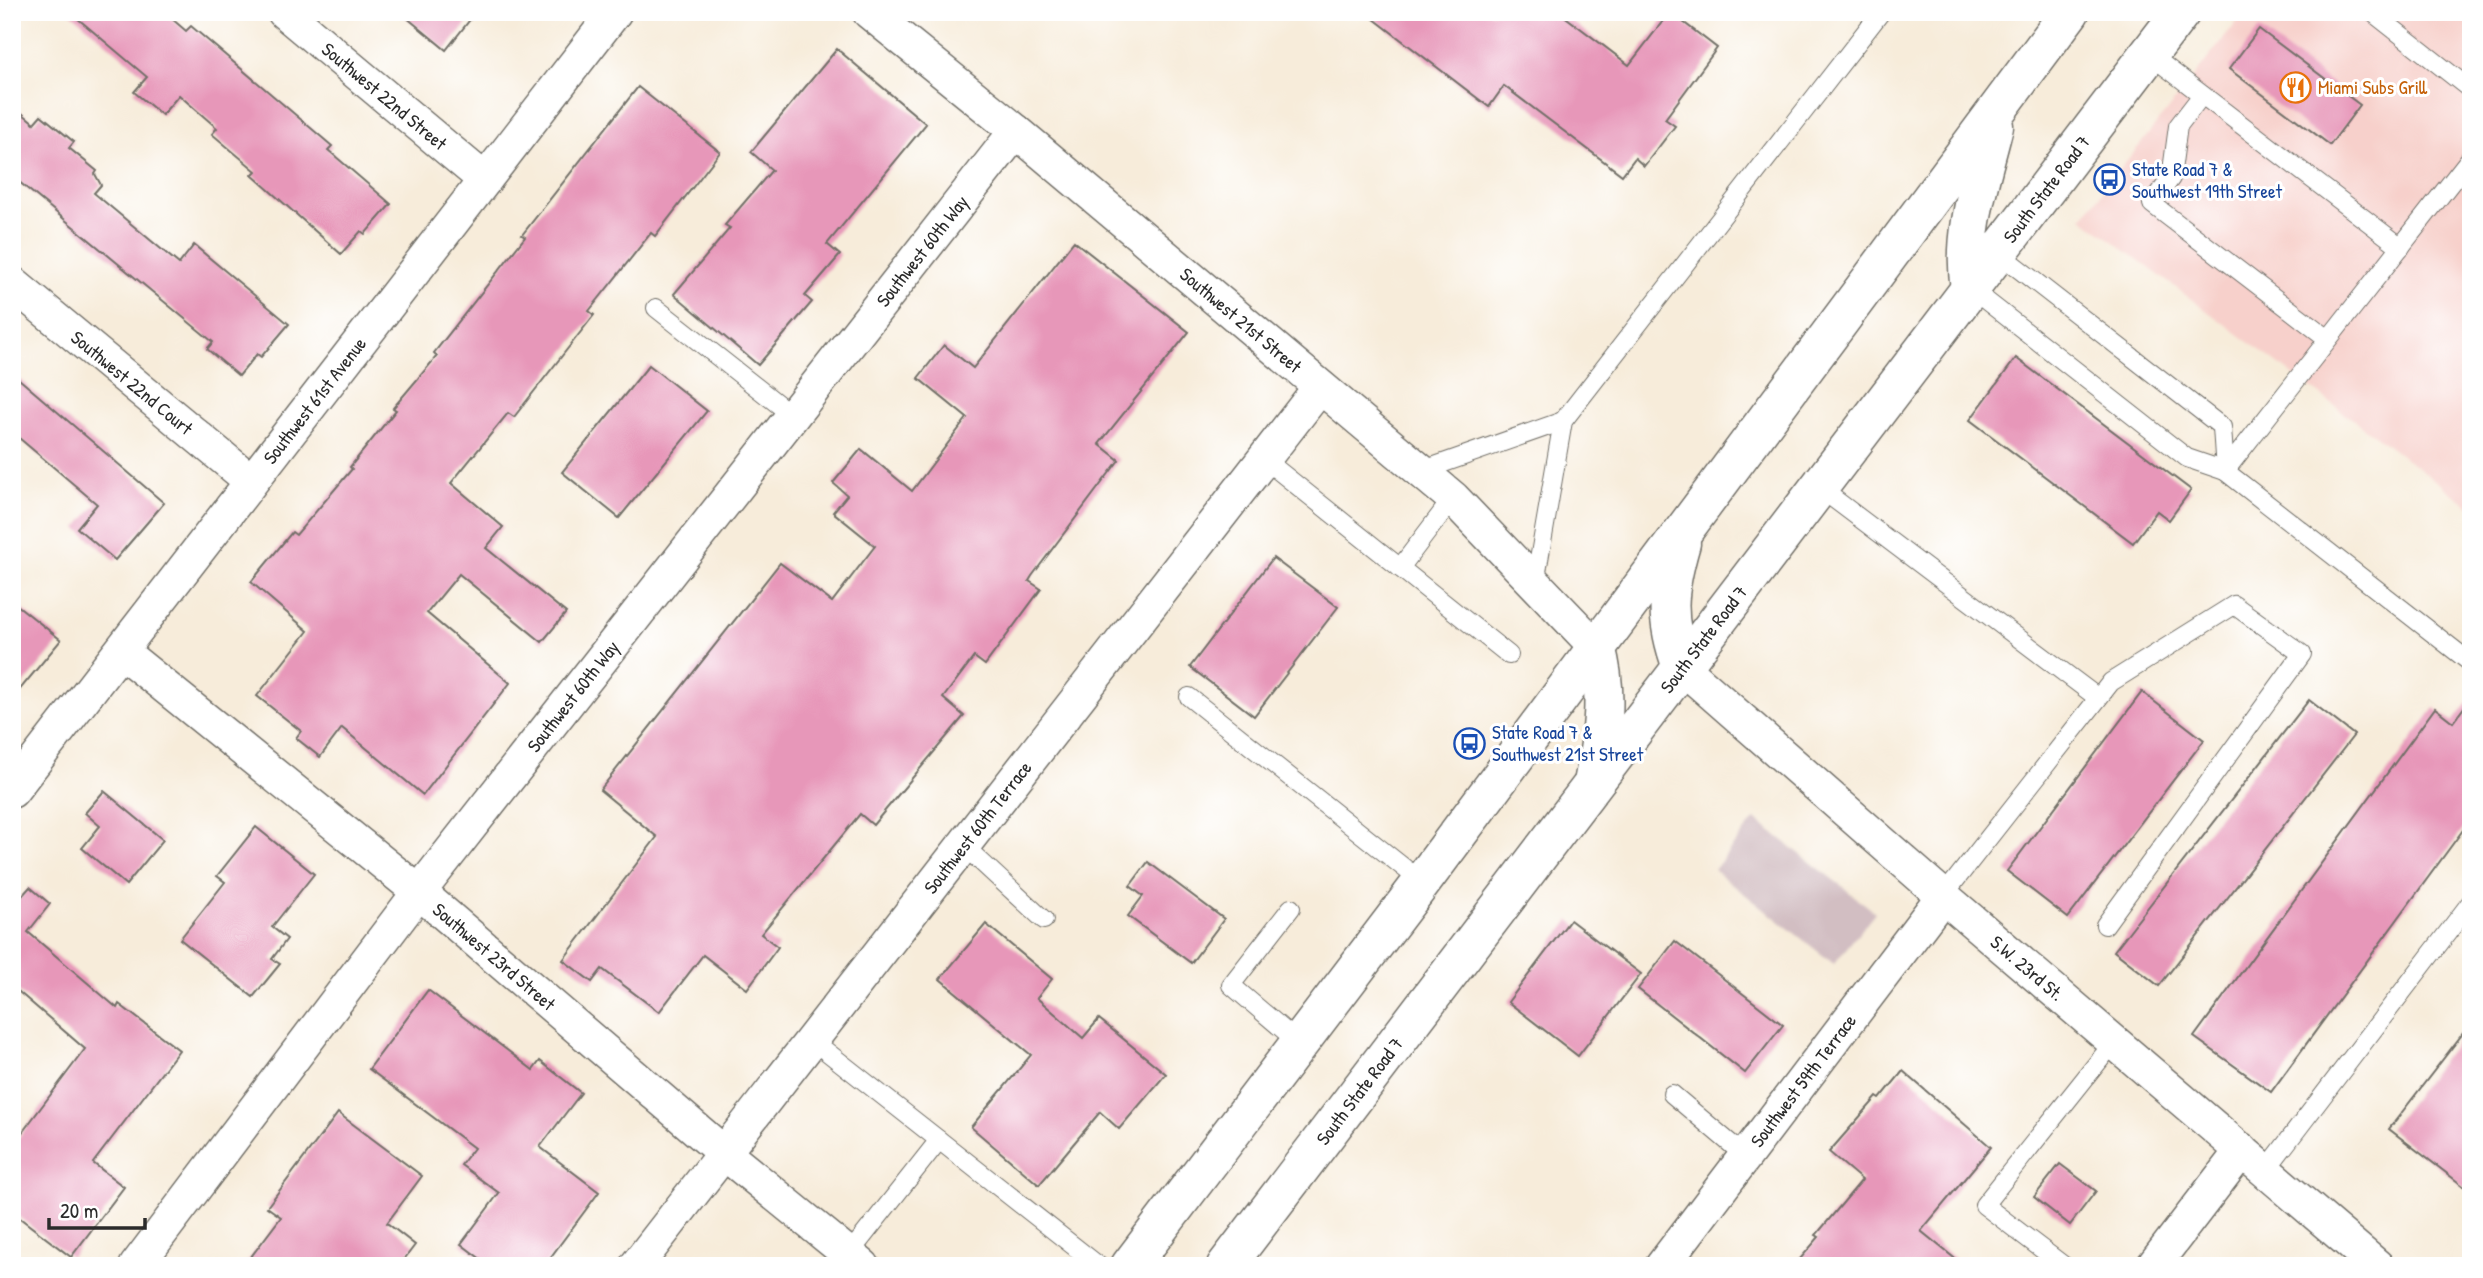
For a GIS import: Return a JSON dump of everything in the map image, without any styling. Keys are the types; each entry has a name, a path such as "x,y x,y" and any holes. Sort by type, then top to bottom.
{"main road":[{"path":"1130,1266 1422,882 2070,12"},
{"name":"South State Road 7","path":"1226,1266 1593,783 1821,489 1997,252 2181,12"},
{"path":"1970,288 1965,258 1970,224 1998,110"},
{"path":"1682,667 1671,638 1667,610 1671,577 1686,527"},
{"path":"1593,783 1603,732 1604,703 1604,677 1596,647"}],"street":[{"name":"Southwest 22nd Street","path":"284,12 485,180"},
{"name":"Southwest 61st Avenue","path":"14,784 122,652 251,481 615,12"},
{"name":"Southwest 21st Street","path":"869,12 1016,131 1453,498 1596,647"},
{"name":"Southwest 60th Way","path":"136,1266 419,892 1016,131"},
{"name":"Southwest 22nd Court","path":"12,283 251,481"},
{"name":"Southwest 60th Terrace","path":"636,1266 1320,387"},
{"name":"Southwest 23rd Street","path":"122,652 419,892 724,1153 856,1260"},
{"name":"S.W. 23rd St.","path":"1682,667 1943,896 2377,1266"},
{"name":"Southwest 59th Terrace","path":"1662,1266 1943,896"},
{"path":"2153,1266 2254,1160"}],"lane":[{"path":"1535,583 1563,421 1881,12"},
{"path":"2372,12 2471,90"},
{"path":"2149,54 2401,247"},
{"path":"2202,94 2178,126 2171,178 2152,204 2327,338"},
{"path":"2225,471 2471,157"},
{"path":"1997,252 2222,428 2225,471"},
{"path":"1970,288 2187,458 2225,471 2471,663"},
{"path":"656,308 793,416"},
{"path":"1421,471 1563,421"},
{"path":"1264,459 1509,656"},
{"path":"1821,489 2098,698"},
{"path":"1400,568 1453,498"},
{"path":"1943,896 2111,682 2234,606 2302,654 2105,925"},
{"path":"1189,697 1422,882"},
{"path":"963,845 1044,920"},
{"path":"2254,1160 2471,902"},
{"path":"1291,908 1231,985 1299,1043"},
{"path":"812,1040 1100,1266"},
{"path":"2064,1266 1984,1205 2114,1042"},
{"path":"1672,1094 1744,1155"},
{"path":"856,1260 939,1140"}],"shaded area":[{"path":"2245,12 2471,12 2471,507 2082,218"},
{"path":"1755,819 1875,912 1834,964 1714,870"}],"building":[{"path":"70,12 164,12 186,31 191,26 332,146 328,150 391,204 365,234 361,231 341,254 252,175 256,171 212,134 217,128 179,95 162,115 134,92 147,77"},
{"path":"400,12 476,12 446,50"},
{"path":"1365,12 1559,12 1629,65 1670,12 1717,48 1665,119 1675,126 1644,166 1635,158 1622,175 1504,86 1489,107"},
{"name":"Miami Subs Grill","path":"2259,29 2360,105 2330,145 2229,69"},
{"path":"837,49 926,124 827,244 840,255 805,296 812,302 758,365 674,294 730,228 725,225 772,170 751,152"},
{"path":"638,87 720,152 655,236 651,233 589,311 594,315 514,417 508,413 451,483 503,527 486,548 566,613 542,642 459,574 427,613 510,683 423,795 342,728 320,757 296,738 301,731 257,696 308,631 251,582 292,532 296,535 352,469 350,467 396,410 393,408 437,356 434,353 525,237 522,235"},
{"path":"12,105 34,123 41,115 74,142 69,148 97,171 95,174 101,185 94,193 179,264 194,245 289,324 261,357 257,354 239,376 207,349 213,342 12,176"},
{"path":"1074,241 1189,332 1099,444 1119,460 1032,576 1029,581 1041,589 985,665 974,657 943,698 964,716 873,825 860,814 761,934 778,947 747,989 703,955 659,1012 602,969 592,982 563,960 657,837 600,790 780,563 832,602 875,546 833,512 847,495 833,483 861,449 912,491 967,418 918,378 944,345 973,368"},
{"path":"2016,358 2191,490 2169,520 2157,511 2133,543 1970,420"},
{"path":"649,365 707,411 619,518 562,472"},
{"path":"12,373 164,503 115,560 77,528 97,504 12,432"},
{"path":"1273,558 1338,607 1254,716 1190,667"},
{"path":"12,601 61,640 12,699"},
{"path":"2142,692 2204,740 2068,918 2007,871"},
{"path":"2471,698 2471,819 2271,1092 2194,1037 2435,708 2453,722"},
{"path":"2309,700 2354,735 2159,986 2114,951"},
{"path":"104,791 163,840 126,885 82,848 100,826 85,813"},
{"path":"256,827 314,874 272,927 287,939 272,959 280,964 253,997 180,939 225,882 217,876"},
{"path":"1148,862 1224,919 1191,963 1128,916 1143,896 1130,886"},
{"path":"30,887 50,904 28,932 117,1008 119,1004 179,1050 93,1163 124,1187 71,1257 12,1212 12,1146 85,1049 12,986 12,907"},
{"path":"1570,920 1641,974 1578,1056 1508,1002"},
{"path":"986,924 1052,979 1037,998 1083,1038 1099,1019 1166,1074 1119,1129 1100,1112 1039,1185 971,1127 1031,1055 940,979"},
{"path":"1675,941 1783,1025 1745,1073 1638,989"},
{"path":"428,990 533,1070 540,1061 581,1093 540,1147 599,1192 544,1266 490,1266 461,1244 499,1193 461,1165 474,1148 369,1069"},
{"path":"2471,1023 2471,1192 2389,1129"},
{"path":"1903,1071 1991,1147 1921,1231 1964,1266 1794,1266 1862,1180 1829,1152"},
{"path":"338,1113 422,1176 387,1223 415,1245 399,1266 244,1266 281,1217 267,1207"},
{"path":"2060,1164 2096,1191 2070,1225 2034,1197"}],"place":[{"name":"Miami Subs Grill","path":"2295,87"},
{"name":"State Road 7 & Southwest 19th Street","path":"2109,180"},
{"name":"State Road 7 & Southwest 21st Street","path":"1469,743"}]}
